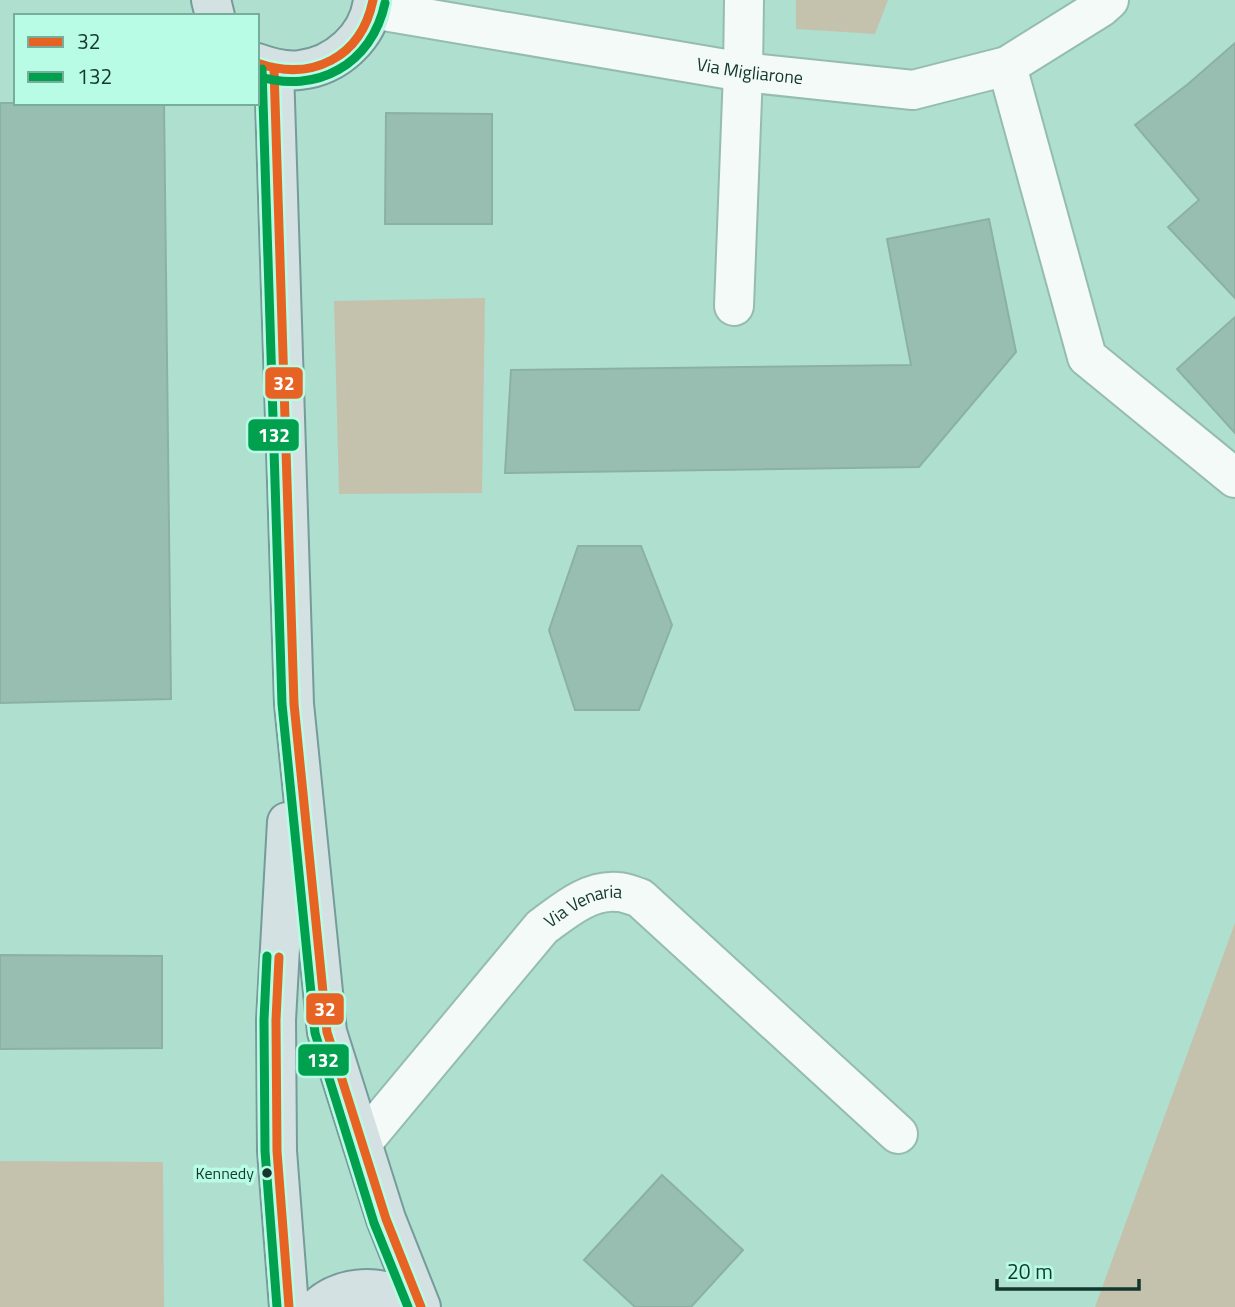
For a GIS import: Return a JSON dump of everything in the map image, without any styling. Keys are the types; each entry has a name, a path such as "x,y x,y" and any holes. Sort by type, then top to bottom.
{"main road":[{"path":"372,5 362,32 345,52 324,64 299,70 265,66 294,704 327,1032 386,1219 421,1307"},
{"path":"289,1307 277,1151 276,1020 294,704"},
{"path":"318,1307 346,1291 374,1289 402,1297 414,1307"}],"street":[{"path":"734,306 744,0"},
{"name":"Via Migliarone","path":"372,5 743,72 913,90 1007,66 1109,0"},
{"path":"1007,66 1087,357 1235,478"},
{"name":"Via Venaria","path":"362,1143 542,927 577,902 603,893 619,891 640,898 898,1134"}],"shaded area":[{"path":"796,0 888,0 875,34 796,29"},
{"path":"485,298 482,493 339,494 334,301"},
{"path":"1235,923 1235,1307 1095,1307"},
{"path":"0,1161 163,1162 164,1307 0,1307"}],"building":[{"path":"1235,43 1235,298 1168,227 1199,200 1135,125"},
{"path":"0,103 164,105 171,699 0,703"},
{"path":"386,113 492,114 492,224 385,224"},
{"path":"989,219 1016,352 919,467 505,473 511,370 911,365 887,239"},
{"path":"1235,317 1235,433 1177,369"},
{"path":"578,546 641,546 672,625 639,710 575,710 549,630"},
{"path":"0,955 162,956 162,1048 0,1049"},
{"path":"662,1175 743,1250 691,1307 635,1307 584,1260"}],"transit line":[{"name":"32","path":"259,64 297,69 315,67 331,60 346,50 358,37 373,0"},
{"name":"132","path":"259,76 279,81 300,81 339,70 355,58 368,43 385,3"},
{"name":"132","path":"262,69 282,704 315,1033 374,1223 408,1307"},
{"name":"32","path":"274,69 294,704 327,1032 386,1219 421,1307"},
{"name":"132","path":"267,956 264,1020 265,1151 277,1307"},
{"name":"32","path":"279,957 276,1020 277,1151 289,1307"}],"place":[{"name":"Kennedy","path":"267,1173"}]}
